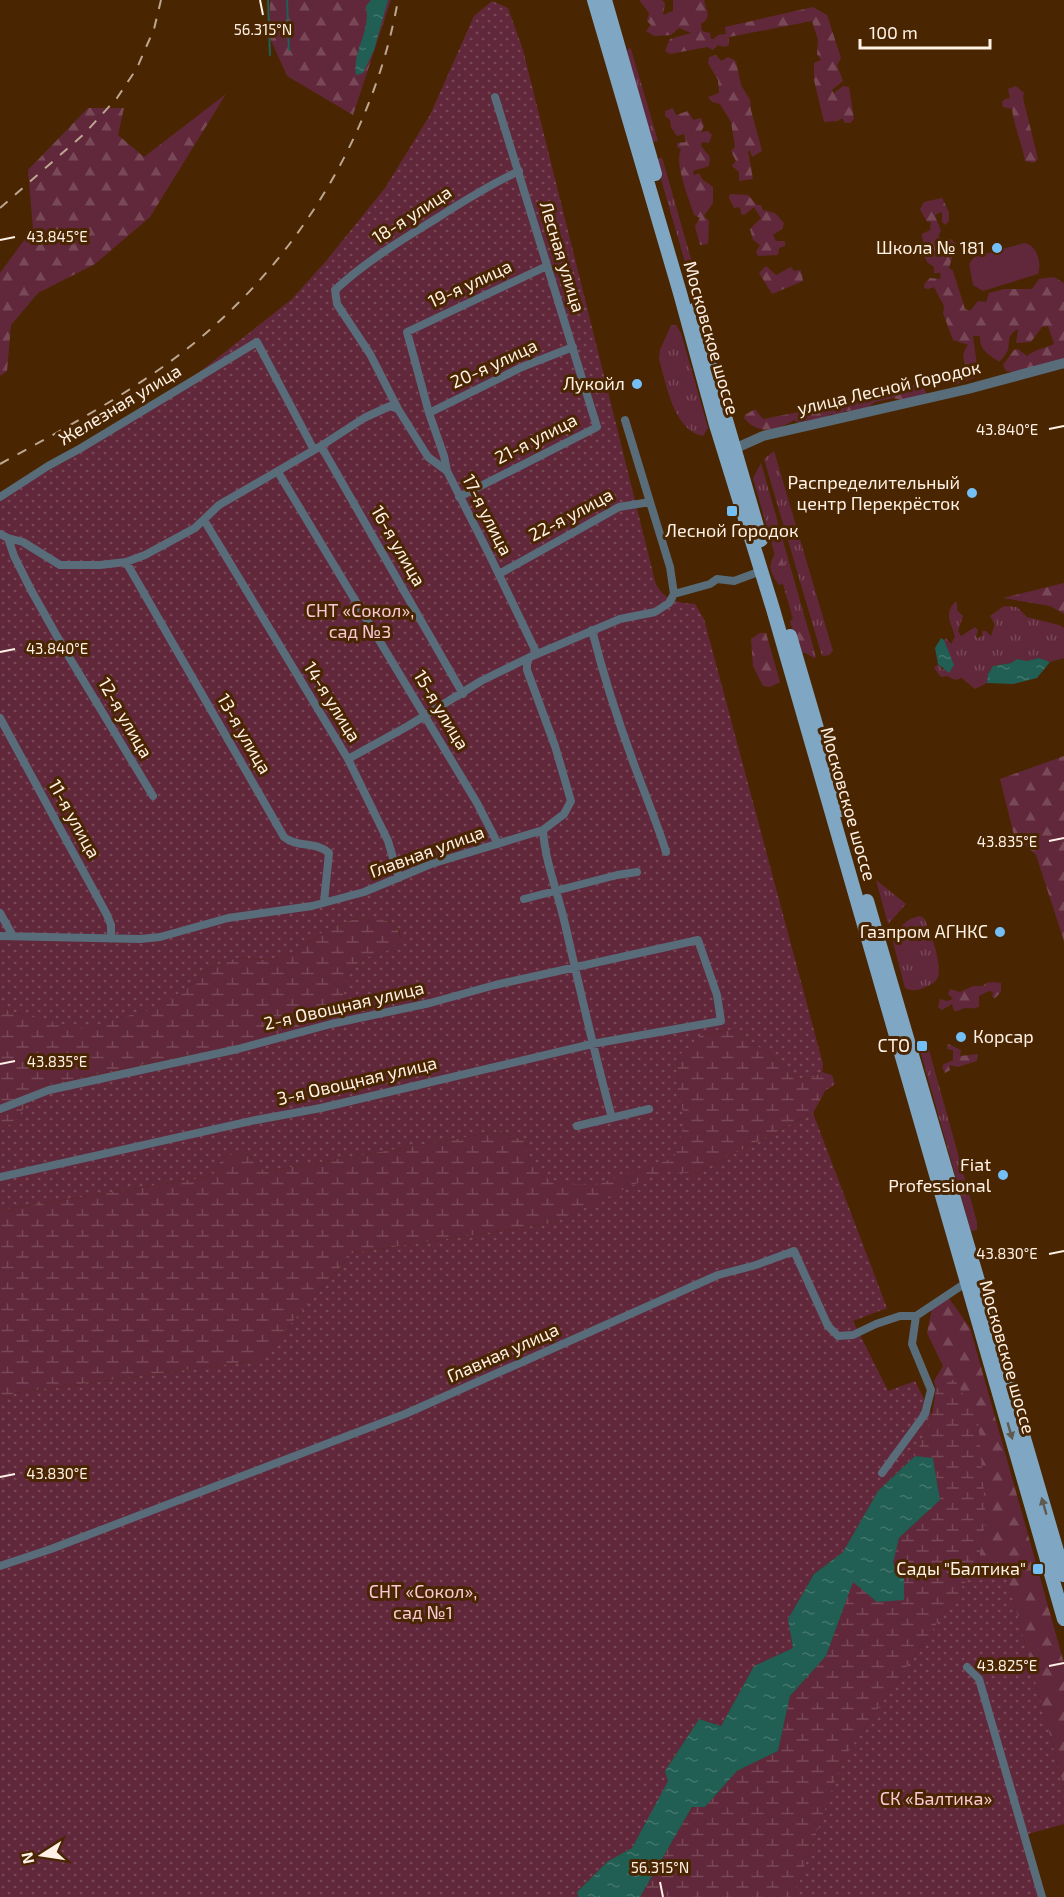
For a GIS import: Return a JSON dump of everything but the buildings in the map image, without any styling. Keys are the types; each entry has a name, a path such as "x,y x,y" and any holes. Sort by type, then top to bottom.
{"main road":[{"name":"Московское шоссе","path":"594,0 801,688 1059,1566 1064,1619"},
{"name":"Московское шоссе","path":"605,0 761,571 801,688 967,1282 1059,1566"}],"street":[{"name":"Лесная улица","path":"495,97 597,427"},
{"name":"18-я улица","path":"335,298 335,290 382,253 495,181 519,171"},
{"name":"19-я улица","path":"429,413 407,332 547,266"},
{"name":"17-я улица","path":"335,298 344,316 370,354 394,408 429,457 447,471 499,574 533,656"},
{"name":"16-я улица","path":"257,342 463,694"},
{"name":"Железная улица","path":"0,497 257,342"},
{"name":"20-я улица","path":"429,413 522,367 573,347"},
{"name":"улица Лесной Городок","path":"730,453 759,437 959,391 1064,363"},
{"path":"4,536 23,542 60,565 100,565 126,562 146,555 195,528 219,505 318,448 364,418 394,408"},
{"path":"429,413 447,471"},
{"path":"348,759 426,716 481,681 592,630 620,619 655,612 669,603 674,594 670,567 625,420"},
{"name":"21-я улица","path":"459,497 597,427"},
{"name":"15-я улица","path":"278,472 426,716 498,844"},
{"name":"22-я улица","path":"499,574 619,507 650,502"},
{"name":"14-я улица","path":"204,520 348,759 388,841 399,878"},
{"name":"12-я улица","path":"4,536 47,618 153,796"},
{"name":"13-я улица","path":"126,562 285,837 291,842 324,848 329,853 324,903"},
{"path":"674,594 710,584 717,579 734,581 761,571"},
{"path":"592,630 602,670 666,852"},
{"name":"Главная улица","path":"0,936 111,939 160,937 228,918 324,903 364,892 431,864 543,830 564,814 571,801 555,746 527,670 527,662 533,656"},
{"name":"11-я улица","path":"0,718 107,915 111,925 111,939"},
{"path":"543,830 544,845 591,1044 612,1118"},
{"path":"524,899 637,872"},
{"path":"0,913 13,936"},
{"name":"2-я Овощная улица","path":"0,1109 49,1090 237,1049 331,1023 430,1003 495,985 698,940 717,995 721,1021"},
{"name":"3-я Овощная улица","path":"0,1178 256,1120 321,1108 591,1044 721,1021"},
{"path":"577,1126 649,1109"},
{"name":"Главная улица","path":"0,1566 51,1549 395,1418 718,1275 756,1265 786,1253 794,1251 828,1326 838,1336 853,1335 900,1316 916,1316 967,1282"},
{"path":"882,1473 925,1414 931,1390 912,1344 916,1316"},
{"path":"968,1666 979,1679 1042,1897"}],"green space":[{"path":"270,0 391,0 353,115 287,76 269,36"},
{"path":"639,0 662,0 665,3 663,15 673,11 673,0 704,0 708,15 701,24 702,31 710,33 711,39 726,34 725,27 813,7 827,15 841,58 837,65 843,81 832,90 834,93 843,86 849,87 854,119 850,123 845,123 842,118 838,121 824,122 814,80 814,63 821,60 817,54 818,40 812,21 729,37 729,45 725,47 718,45 713,50 707,47 670,54 665,51 670,39 691,33 679,28 671,35 654,36 646,31 651,25 647,21 649,13"},
{"name":"СНТ «Сокол», сад №3","path":"492,1 508,8 523,50 656,585 672,600 695,604 704,619 823,1064 822,1072 811,1078 795,1079 770,1054 731,1030 702,1034 677,1057 678,1090 685,1122 674,1158 595,1185 553,1183 530,1164 525,1141 501,1131 268,1171 258,1168 251,1157 241,1153 229,1155 220,1161 216,1172 207,1177 0,1210 0,1131 15,1121 30,1100 48,1084 298,1033 338,1012 347,975 362,959 389,950 401,939 399,930 389,921 358,918 328,928 294,953 268,960 236,958 208,968 186,989 155,1008 84,1029 0,1008 0,497 66,461 183,385 292,299 385,188 430,115 474,16"},
{"path":"629,48 658,141 651,140 627,51"},
{"path":"716,55 721,61 728,57 736,61 741,85 750,100 762,151 752,157 748,151 753,179 739,181 739,172 732,166 736,161 731,151 735,147 731,122 720,104 712,102 708,97 719,93 718,80 708,63 709,57"},
{"path":"1016,86 1024,93 1023,98 1038,159 1034,163 1025,161 1012,109 1003,107 1002,102 1010,98 1008,89"},
{"path":"226,94 150,217 95,264 38,293 11,325 7,371 0,376 0,273 33,228 28,170 88,108 124,108 118,135 144,157"},
{"path":"673,108 676,115 688,111 693,120 701,118 704,126 701,132 708,131 712,135 709,143 702,142 701,146 710,157 709,166 693,171 694,175 699,173 702,179 713,187 713,203 704,216 709,221 708,244 700,245 695,226 700,218 694,215 679,163 681,149 677,147 677,143 686,142 684,134 677,136 671,127 670,120 665,116 665,111"},
{"path":"662,157 721,369 715,366 658,169 658,160"},
{"path":"730,194 748,195 757,205 761,205 763,210 775,213 784,223 782,229 773,235 776,241 785,241 785,246 779,248 778,255 758,256 756,252 760,245 753,240 750,229 761,218 754,207 744,215 741,214 740,207 734,208 729,198"},
{"path":"942,198 949,212 949,221 945,225 942,222 942,212 935,215 941,231 938,236 944,241 951,239 956,244 949,268 953,271 965,309 970,311 978,301 986,302 989,293 1004,289 1032,289 1039,279 1054,277 1064,283 1064,358 1021,372 1006,371 1003,365 1014,350 1018,349 1027,356 1054,344 1048,326 1042,327 1031,342 1016,343 1018,329 1014,331 1008,350 999,362 983,348 980,336 973,336 978,373 974,378 954,385 953,378 969,372 963,355 968,345 953,340 943,313 944,306 934,287 924,288 930,278 940,279 941,273 934,273 934,267 927,262 921,248 922,234 930,230 931,222 927,222 920,209 924,202"},
{"path":"1024,243 1032,247 1037,255 1038,274 983,291 973,285 969,264 974,257"},
{"path":"766,266 776,275 791,267 794,271 801,270 803,281 772,294 759,273"},
{"path":"671,325 676,325 681,333 708,428 703,436 684,425 672,404 665,380 659,359 660,350"},
{"path":"921,384 926,392 925,395 914,403 893,398 875,402 866,410 845,411 838,416 831,414 817,424 811,419 803,426 794,420 781,427 768,430 755,427 744,418 755,409 763,419 799,412 806,408 811,411 812,404 822,401 831,407 857,395"},
{"path":"774,451 833,651 829,655 822,656 764,459"},
{"path":"761,463 816,657 814,658 802,651 753,478"},
{"path":"775,554 782,557 788,582 779,585 771,570 771,562"},
{"path":"1064,583 1064,614 1050,606 1003,598"},
{"path":"957,602 957,610 963,616 958,631 961,636 975,627 978,630 976,637 982,636 982,631 986,631 991,636 995,624 990,616 1004,606 1017,607 1027,617 1064,628 1064,658 1050,662 1039,658 1027,661 1017,659 1011,663 993,666 988,674 987,683 975,689 962,678 955,680 947,676 941,677 934,668 938,664 943,670 952,662 944,640 946,638 951,644 955,637 949,615"},
{"path":"796,617 806,625 813,647 807,653 799,653 790,621"},
{"path":"760,633 766,633 780,682 770,687 763,686 753,666 751,639"},
{"path":"1064,756 1064,941 1036,855 1014,835 1000,779"},
{"path":"876,880 906,904 888,924"},
{"path":"920,916 924,918 932,938 939,971 934,983 911,990 905,988 893,942 903,925"},
{"path":"358,918 385,920 395,926 401,939 390,950 362,959 347,975 338,1012 298,1033 48,1084 30,1100 15,1121 0,1131 0,1008 24,1015 186,989 208,968 236,958 268,960 294,953 328,928"},
{"path":"994,982 1001,983 1001,992 995,998 992,997 993,992 989,991 979,996 979,1007 954,1011 952,1004 942,1010 938,1007 940,999 947,1001 953,999 948,994 950,989 960,992 973,986 983,986"},
{"path":"731,1030 770,1054 795,1079 811,1078 822,1072 832,1075 835,1084 825,1091 813,1113 695,1174 663,1172 553,1223 353,1253 259,1360 14,1393 0,1404 0,1210 207,1177 216,1172 220,1161 229,1155 241,1153 251,1157 258,1168 268,1171 501,1131 525,1141 530,1164 685,1122 678,1090 677,1056 702,1034"},
{"path":"924,1039 977,1222 977,1230 971,1231 918,1043 918,1040"},
{"path":"948,1044 961,1050 960,1056 978,1054 977,1061 958,1067 950,1065 950,1070 945,1073 942,1067 953,1060 953,1050 947,1049"},
{"name":"СНТ «Сокол», сад №1","path":"813,1113 887,1308 853,1321 888,1391 915,1381 932,1415 915,1456 878,1491 843,1552 814,1574 788,1619 793,1648 754,1666 721,1726 699,1719 665,1771 669,1781 632,1848 608,1861 577,1892 578,1897 0,1897 0,1404 14,1393 259,1360 353,1253 553,1223 663,1171 695,1174"},
{"path":"948,1297 970,1328 1064,1663 1064,1788 1006,1573 978,1564 986,1519 954,1380 936,1389 934,1381 943,1366 927,1333 932,1308"},
{"path":"954,1379 978,1418 986,1519 978,1564 842,1761 794,1897 640,1897 692,1807 705,1807 737,1771 778,1751 790,1696 826,1656 853,1581 904,1579 892,1563 899,1538 940,1500 933,1459 915,1456 932,1415 936,1389"},
{"name":"СК «Балтика»","path":"978,1564 1006,1573 1064,1788 1064,1824 1028,1834 1046,1897 794,1897 842,1761"}],"water":[{"path":"371,0 388,0 374,50 363,73 356,75 355,66 366,25 366,6"},
{"path":"941,638 944,640 954,665 949,673 938,664 935,648"},
{"path":"1039,658 1050,662 1037,678 1013,684 987,683 988,674 993,666 1011,663 1017,659 1027,661"},
{"path":"915,1456 933,1458 940,1500 899,1538 893,1563 904,1579 904,1600 877,1602 853,1582 826,1656 790,1696 778,1751 737,1771 705,1807 692,1807 640,1897 578,1897 577,1892 608,1861 632,1848 668,1781 665,1771 699,1719 721,1726 754,1666 793,1648 788,1619 814,1574 843,1552 878,1491"}],"waterway":[{"path":"268,0 270,55"},
{"path":"287,0 289,50"}],"railway":[{"path":"0,208 84,134 117,98 137,68 154,29 161,0"},
{"path":"0,464 89,414 154,373 216,324 254,286 289,245 320,200 347,153 369,103 386,52 398,0"}],"place":[{"name":"Школа № 181","path":"997,248"},
{"name":"Лукойл","path":"637,384"},
{"name":"Распределительный центр Перекрёсток","path":"972,493"},
{"name":"Лесной Городок","path":"732,511"},
{"name":"Газпром АГНКС","path":"1000,932"},
{"name":"Корсар","path":"961,1037"},
{"name":"СТО","path":"922,1046"},
{"name":"Fiat Professional","path":"1003,1175"},
{"name":"Сады \"Балтика\"","path":"1038,1569"}]}
